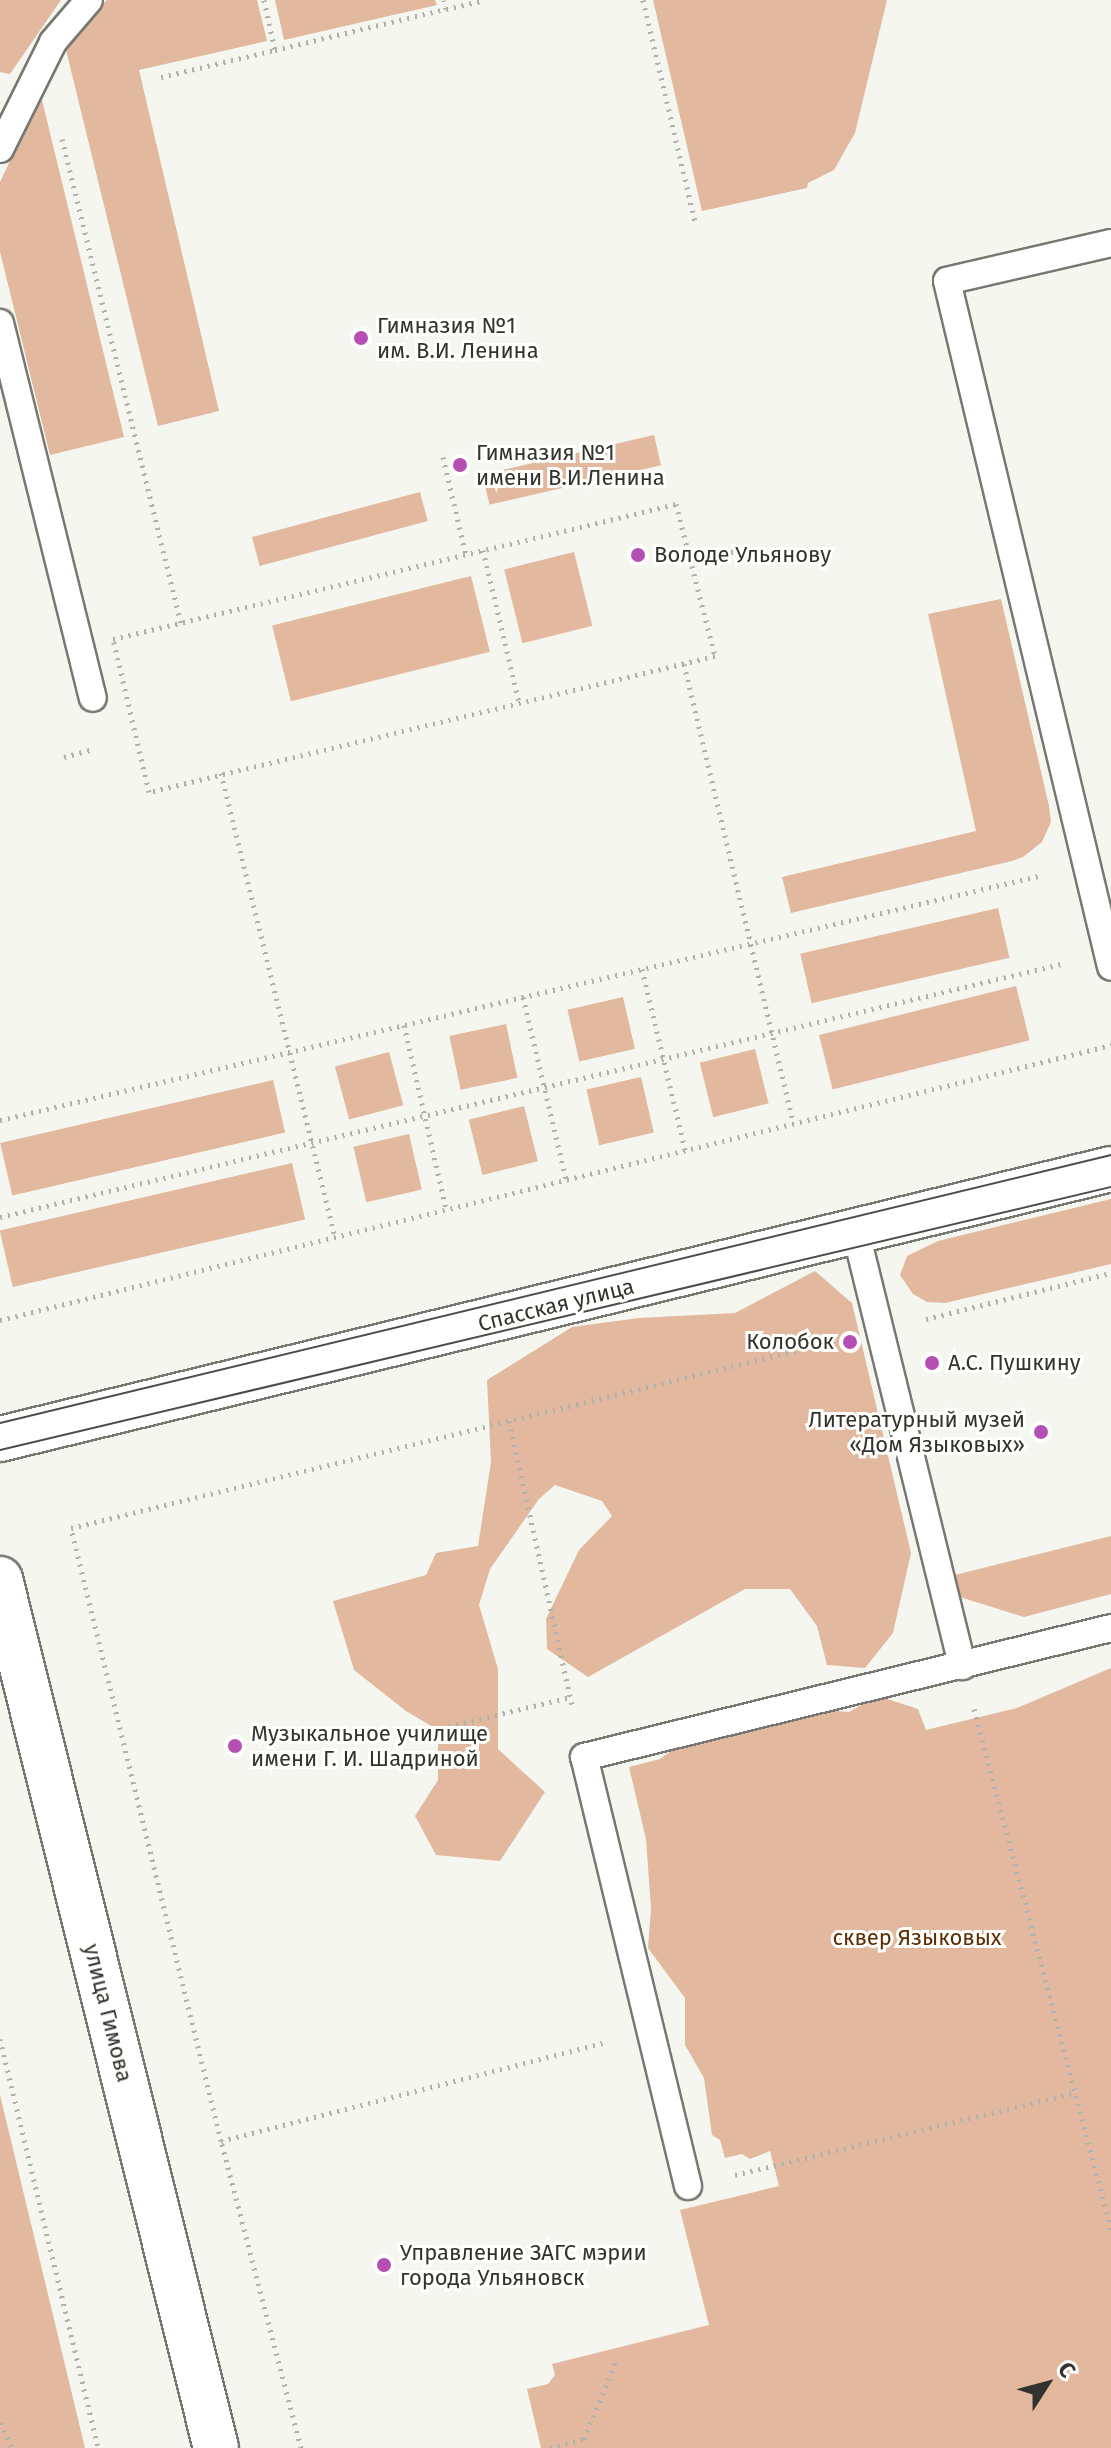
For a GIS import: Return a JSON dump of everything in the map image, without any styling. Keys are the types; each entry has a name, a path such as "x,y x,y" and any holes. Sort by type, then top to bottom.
{"street":[{"name":"Спасская улица","path":"0,1439 1111,1169"},
{"name":"улица Гимова","path":"0,1579 216,2448"}],"lane":[{"path":"0,149 53,42 89,0"},
{"path":"1109,960 947,281 1111,243"},
{"path":"0,323 93,698"},
{"path":"856,1233 962,1666"},
{"path":"688,2186 584,1757 1111,1628"}],"path":[{"path":"264,0 275,50"},
{"path":"444,0 446,9"},
{"path":"161,77 485,0"},
{"path":"643,0 695,221"},
{"path":"43,61 181,623"},
{"path":"443,457 466,555"},
{"path":"113,639 676,504 715,656 149,792"},
{"path":"483,550 519,702"},
{"path":"692,561 741,550"},
{"path":"684,664 793,1123"},
{"path":"221,773 335,1236"},
{"path":"0,1120 1086,865"},
{"path":"0,1217 770,1034 1109,960"},
{"path":"642,969 685,1150"},
{"path":"523,997 566,1179"},
{"path":"404,1025 446,1209"},
{"path":"0,1320 1111,1045"},
{"path":"301,2448 221,2141 71,1528 1111,1273"},
{"path":"509,1421 584,1757"},
{"path":"962,1666 1111,2229"},
{"path":"425,1732 571,1697"},
{"path":"221,2141 649,2031"},
{"path":"0,2039 98,2448"},
{"path":"688,2186 1077,2092"},
{"path":"550,2448 584,2439 617,2359"},
{"path":"0,2423 12,2448"}],"green space":[{"path":"0,0 61,0 10,74 0,72"},
{"path":"107,0 257,0 267,41 139,70 219,411 158,426 65,46 89,15"},
{"path":"275,0 435,0 437,5 284,40"},
{"path":"653,0 887,0 855,133 834,170 808,183 807,188 702,211"},
{"path":"41,96 124,437 50,455 0,252 0,182"},
{"path":"654,435 661,465 489,505 483,475"},
{"path":"420,492 428,521 260,566 252,537"},
{"path":"574,552 592,626 523,643 504,569"},
{"path":"471,576 490,652 291,701 272,626"},
{"path":"1001,599 1049,806 1051,822 1042,842 1023,857 1012,861 791,913 782,877 976,831 928,614"},
{"path":"998,908 1009,958 812,1003 800,954"},
{"path":"1016,986 1030,1040 833,1089 819,1035"},
{"path":"623,997 635,1049 579,1061 567,1010"},
{"path":"506,1024 517,1078 461,1090 449,1036"},
{"path":"755,1049 769,1103 713,1117 700,1063"},
{"path":"389,1052 403,1105 349,1120 335,1066"},
{"path":"641,1077 654,1133 599,1145 586,1090"},
{"path":"273,1080 285,1133 12,1196 0,1143"},
{"path":"524,1106 538,1161 482,1175 469,1120"},
{"path":"409,1134 422,1190 366,1202 353,1147"},
{"path":"292,1163 305,1220 13,1287 0,1230"},
{"path":"1111,1199 1111,1264 945,1303 927,1302 913,1294 900,1275 907,1256 938,1241"},
{"path":"815,1271 852,1303 911,1553 893,1633 865,1668 827,1665 817,1626 790,1589 745,1589 588,1677 547,1649 546,1619 579,1550 612,1516 602,1501 555,1485 539,1499 490,1569 479,1605 498,1669 498,1749 545,1792 500,1861 436,1855 415,1816 438,1780 438,1730 406,1711 354,1670 333,1601 426,1575 436,1553 478,1546 491,1462 487,1380 572,1327 639,1318 735,1313"},
{"path":"1111,1536 1111,1594 1024,1617 960,1597 955,1575"},
{"name":"сквер Языковых","path":"1111,1668 1111,2448 541,2448 527,2389 548,2384 555,2375 552,2364 709,2325 680,2210 779,2186 770,2151 750,2159 742,2154 725,2158 720,2140 712,2135 704,2078 685,2045 685,1998 648,1948 651,1909 646,1839 629,1767 660,1759 684,1742 815,1709 849,1712 878,1696 918,1709 926,1730 1017,1708"},
{"path":"0,2095 85,2448 0,2448"}],"tram line":[{"path":"0,1423 1111,1155"},
{"path":"0,1450 1111,1187"}],"place":[{"name":"Гимназия №1 им. В.И. Ленина","path":"361,338"},
{"name":"Гимназия №1 имени В.И.Ленина","path":"460,465"},
{"name":"Володе Ульянову","path":"638,555"},
{"name":"Колобок","path":"850,1342"},
{"name":"А.С. Пушкину","path":"932,1363"},
{"name":"Литературный музей «Дом Языковых»","path":"1041,1432"},
{"name":"Музыкальное училище имени Г. И. Шадриной","path":"235,1746"},
{"name":"Управление ЗАГС мэрии города Ульяновск","path":"384,2265"}]}
